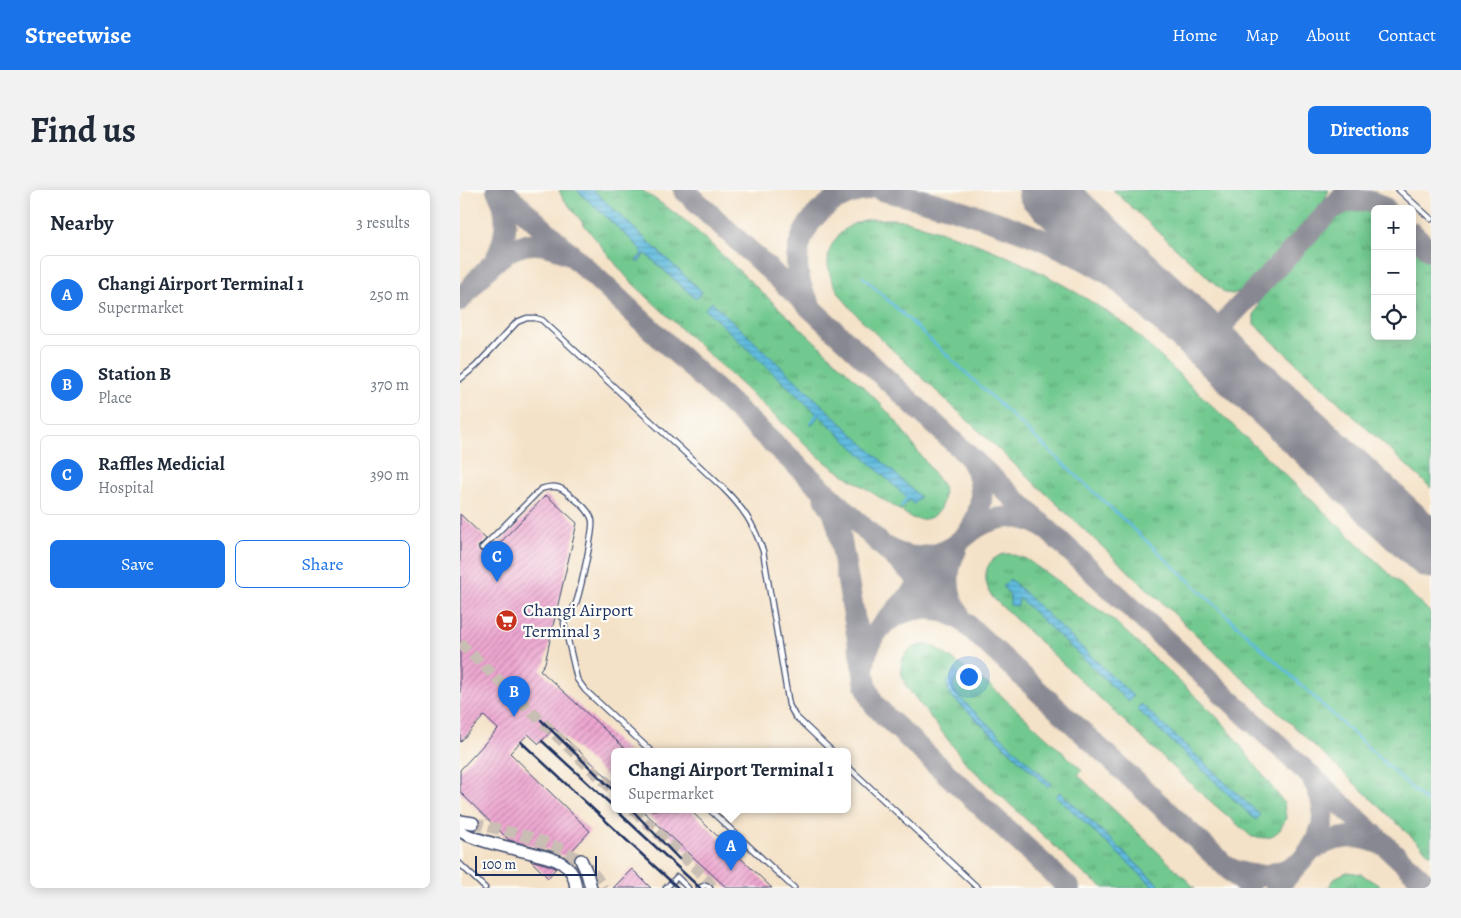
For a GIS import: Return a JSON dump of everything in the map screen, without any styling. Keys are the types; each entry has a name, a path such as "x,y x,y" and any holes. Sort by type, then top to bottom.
{"main road":[{"path":"460,821 474,823"},
{"path":"460,831 485,840 552,858 567,866 572,872 576,888"},
{"path":"581,860 587,872 591,888"}],"lane":[{"path":"1399,190 1431,219"},
{"path":"460,379 476,366 517,322 528,318 542,320 723,488 746,513 758,536 763,551 789,705 801,723 829,748"},
{"path":"482,548 542,488 555,486 566,490 588,512 592,521 592,531 576,604 565,619 564,626 577,679 585,690 648,748"},
{"path":"556,613 565,619"},
{"path":"851,770 978,888"},
{"path":"713,813 794,888"},
{"path":"460,814 474,823"},
{"path":"460,864 485,888"},
{"path":"666,888 677,877 688,888"},
{"path":"699,888 706,885 710,888"}],"green space":[{"path":"559,190 577,190 642,250 641,255 636,261 638,263 645,253 696,299 702,292 593,190 642,190 687,222 872,395 895,420 943,486 943,500 937,512 927,519 912,518 818,456 630,281 562,197"},
{"path":"1113,190 1329,190 1321,208 1246,288 1233,294 1225,293"},
{"path":"1354,209 1371,211 1371,340 1416,340 1416,248 1431,262 1431,488 1254,324 1254,314 1262,297 1343,213"},
{"path":"871,219 906,221 962,238 987,248 1060,283 1129,327 1431,613 1431,855 882,340 850,307 833,281 828,267 829,254 835,240 846,228 860,221"},
{"path":"1011,554 1026,559 1112,619 1206,706 1223,723 1284,803 1286,818 1280,830 1271,837 1252,837 1202,794 993,598 987,585 986,572 991,561 997,557","holes":["1010,579 1132,696 1132,697 1128,700 1019,598 1011,601 1009,593","1137,709 1260,815 1255,819"]},
{"path":"928,645 935,647 993,688 1082,770 1078,775 1195,888 1162,888 1060,792 1057,796 1155,888 1104,888 1084,874 966,763 906,686 901,671 904,657 912,648","holes":["956,670 953,686 956,694 1048,787 949,694 947,683"]},
{"path":"1347,872 1361,874 1383,888 1328,888 1336,877"}],"water":[{"path":"577,190 593,190 702,292 696,299 645,253 638,263 636,261 641,255 642,250"},
{"path":"712,302 920,497 914,504 909,499 901,509 906,502 906,497 819,415 811,426 810,424 815,418 816,413 705,309"},
{"path":"1010,579 1133,696 1128,701 1019,598 1018,606 1010,605 1010,596 1003,586"},
{"path":"955,670 959,673 953,683 956,694 1051,784 1048,787 949,694 947,683"},
{"path":"1141,704 1260,815 1256,820 1137,709"},
{"path":"1060,792 1162,888 1155,888 1056,796"}],"building":[{"name":"Changi Airport Terminal 3","path":"546,495 577,523 557,609 552,612 555,617 545,663 540,670 625,748 611,748 611,780 554,728 539,744 528,734 510,753 590,831 566,857 552,851 509,840 460,792 460,770 498,729 484,716 460,742 460,514 486,539 478,547 480,551 483,552 492,544 495,548"},
{"path":"645,813 693,813 772,888 727,888"},
{"path":"530,860 548,865 556,868 548,878"},
{"path":"632,869 651,888 613,888"}],"waterway":[{"path":"863,277 1431,806"},
{"path":"811,423 817,414"},
{"path":"901,507 907,498"}],"taxiway":[{"path":"496,259 503,242 506,224 504,207 497,190"},
{"path":"502,190 1249,888"},
{"path":"684,190 1431,888"},
{"path":"809,303 800,284 797,265 799,247 805,231 815,216 829,204 846,195 865,190"},
{"path":"881,190 972,214 1039,238 1114,276 1197,332"},
{"path":"1207,341 1349,190"},
{"path":"1334,208 1347,202 1360,200 1379,205"},
{"path":"1416,237 1431,251"},
{"path":"460,300 493,263 518,247 532,244 548,246 566,253"},
{"path":"968,534 977,516 981,498 979,479 971,461"},
{"path":"825,498 834,513 839,530 866,685 873,703 1069,888"},
{"path":"864,665 866,653 874,635 970,532 992,520 1006,518 1020,518 1040,525"},
{"path":"888,548 904,555 920,557 937,554 953,547"},
{"path":"956,550 952,558 948,582 949,591 959,614"},
{"path":"891,619 906,612 923,609 939,610 955,616"},
{"path":"1276,888 1309,852 1317,840 1322,827 1321,797 1313,780"},
{"path":"1312,850 1337,839 1354,837 1381,844"},
{"path":"1229,868 1245,874 1262,875 1286,870 1294,866"}],"runway":[{"path":"1045,190 1431,551"}],"tunnel":[{"path":"460,643 611,788"},
{"path":"636,813 707,879 713,888"},
{"path":"473,823 528,837 564,850 593,872 603,888"}],"railway":[{"path":"541,720 611,788"},
{"path":"542,741 611,804"},
{"path":"521,742 678,888"},
{"path":"619,813 700,888"},
{"path":"635,813 679,859"}],"place":[{"name":"Raffles Medicial","path":"497,582"},
{"name":"Changi Airport Terminal 3","path":"507,620"},
{"name":"Station B","path":"514,717"},
{"name":"Changi Airport Terminal 1","path":"731,871"}]}
